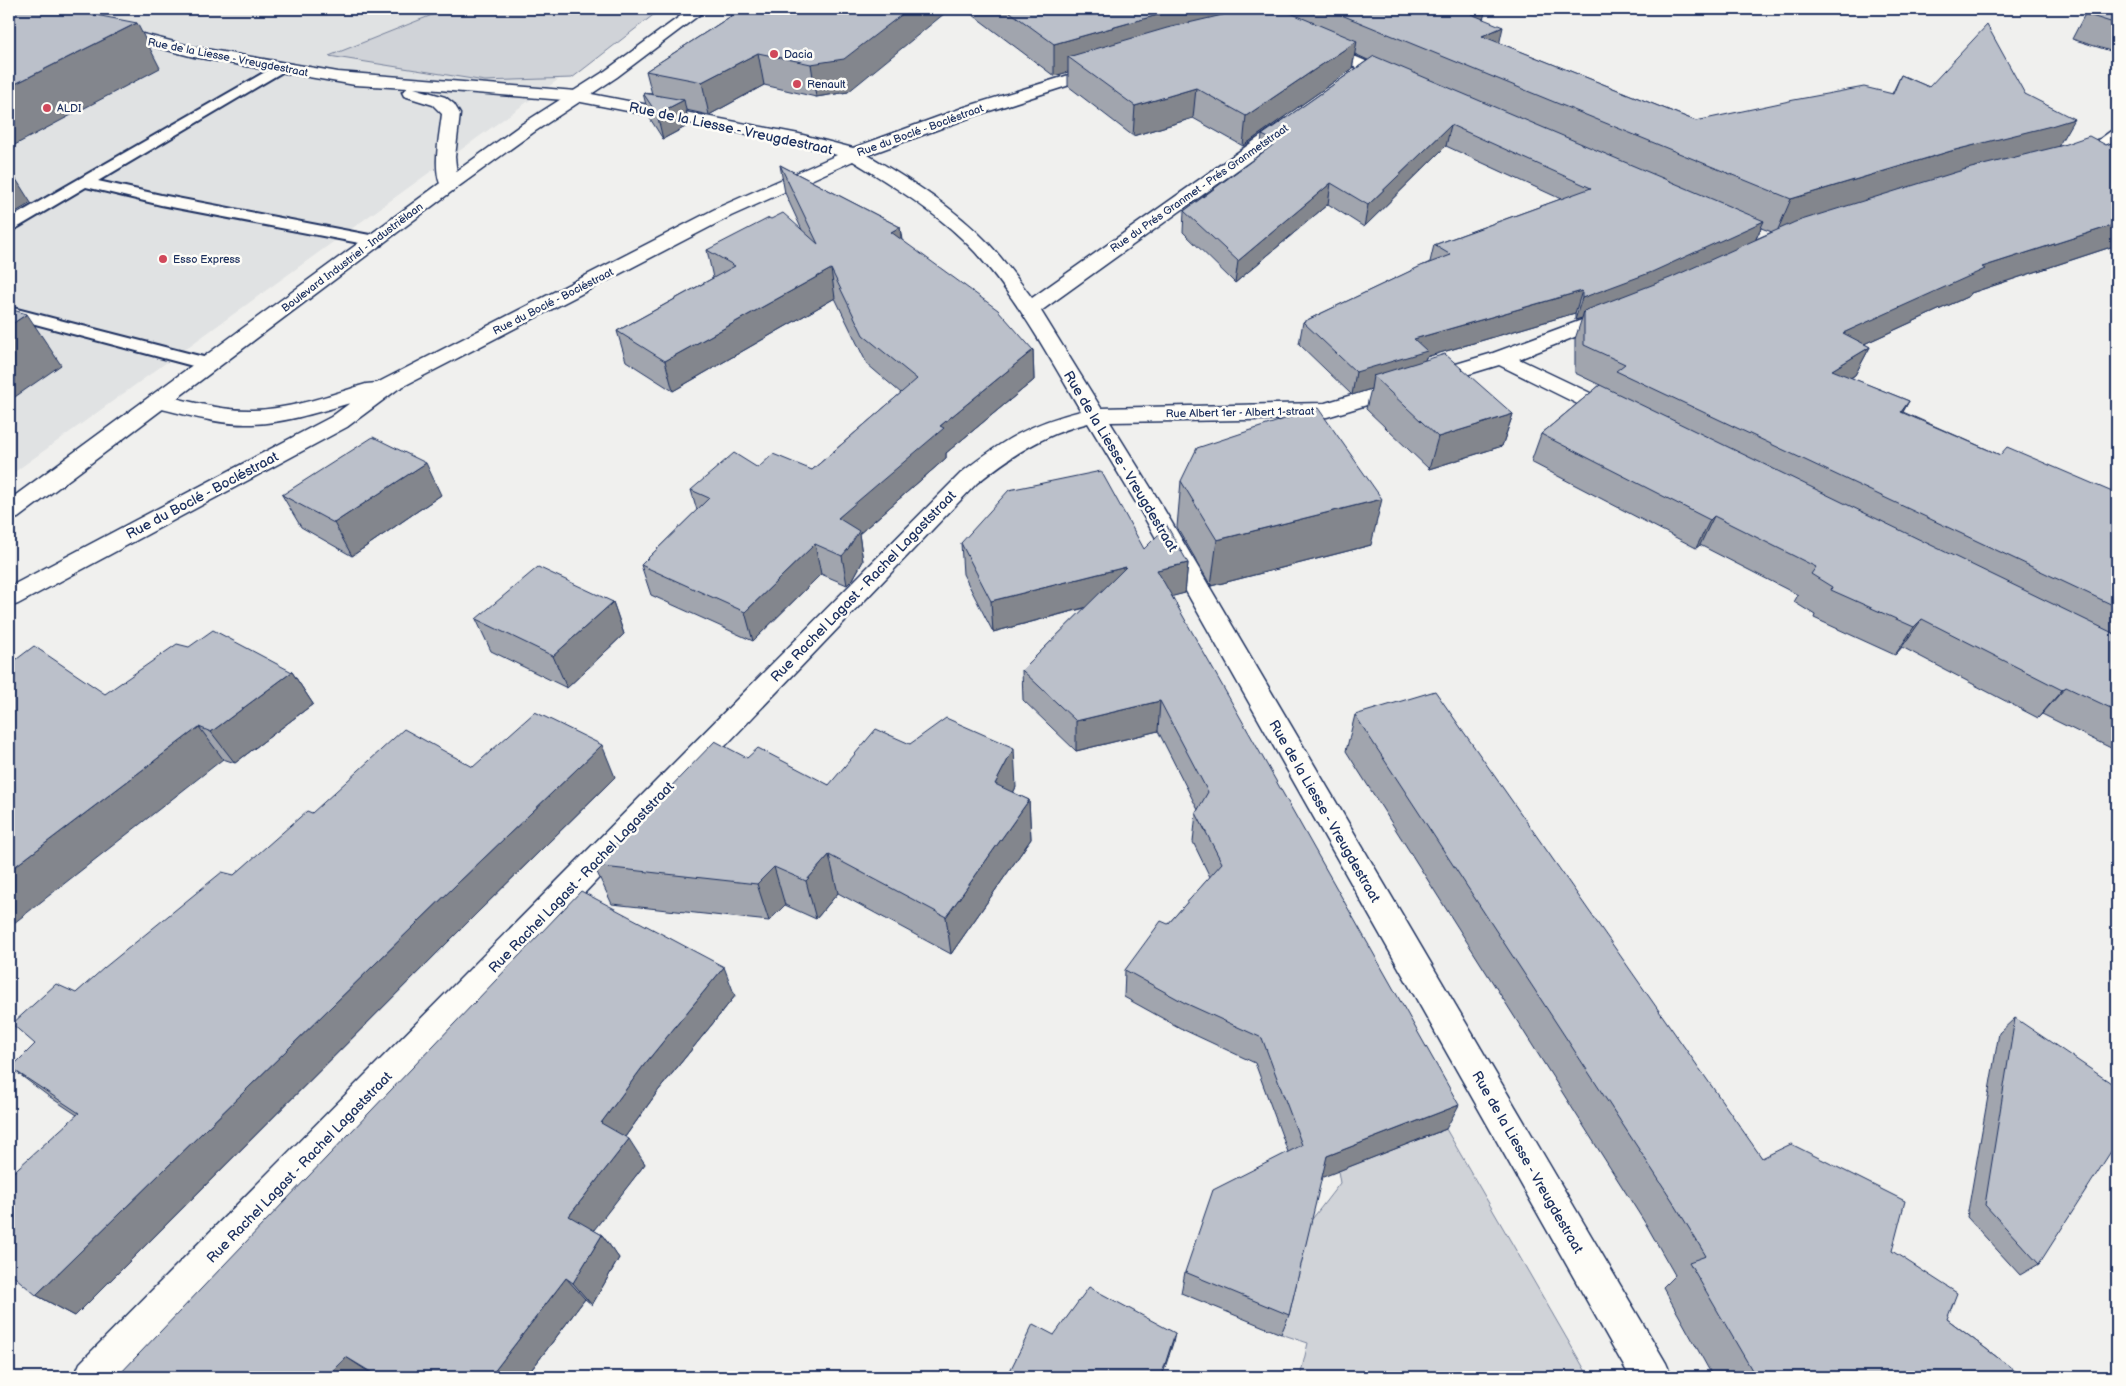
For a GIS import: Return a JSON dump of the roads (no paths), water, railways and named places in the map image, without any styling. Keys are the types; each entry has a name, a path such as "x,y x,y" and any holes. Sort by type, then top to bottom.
{"street":[{"name":"Boulevard Industriel - Industriëlaan","path":"9,512 449,185 528,128 611,74 699,9"},
{"name":"Rue de la Liesse - Vreugdestraat","path":"96,27 159,44 279,68 337,77 417,94 439,101 448,108 451,114 446,157 449,185"},
{"path":"1300,38 1413,87"},
{"name":"Rue du Boclé - Bocléstraat","path":"9,598 338,422 390,384 724,212 812,171 854,154 971,111 1123,63"},
{"path":"1352,79 1368,68"},
{"name":"Rue de la Liesse - Vreugdestraat","path":"337,77 576,96 799,139 854,154 920,195 982,248 1030,309 1147,501 1652,1377"},
{"name":"Rue du Prés Granmet - Prés Granmetstraat","path":"1030,309 1303,114"},
{"path":"2047,164 2106,143 2117,135"},
{"name":"Rue Albert 1er - Albert 1-straat","path":"1094,415 1306,412 1327,410 1501,358 1634,306"},
{"path":"1501,358 1635,424"},
{"name":"Rue du Boclé - Bocléstraat","path":"158,401 218,414 252,417 288,413 390,384"},
{"name":"Rue Rachel Lagast - Rachel Lagaststraat","path":"94,1377 969,478 1003,451 1034,434 1058,424 1094,415"}],"lane":[{"path":"9,226 279,68"},
{"path":"84,182 161,200 375,241"},
{"path":"9,312 208,364"}],"place":[{"name":"Dacia","path":"774,54"},
{"name":"Renault","path":"797,84"},
{"name":"ALDI","path":"47,108"},
{"name":"Esso Express","path":"163,259"}]}
